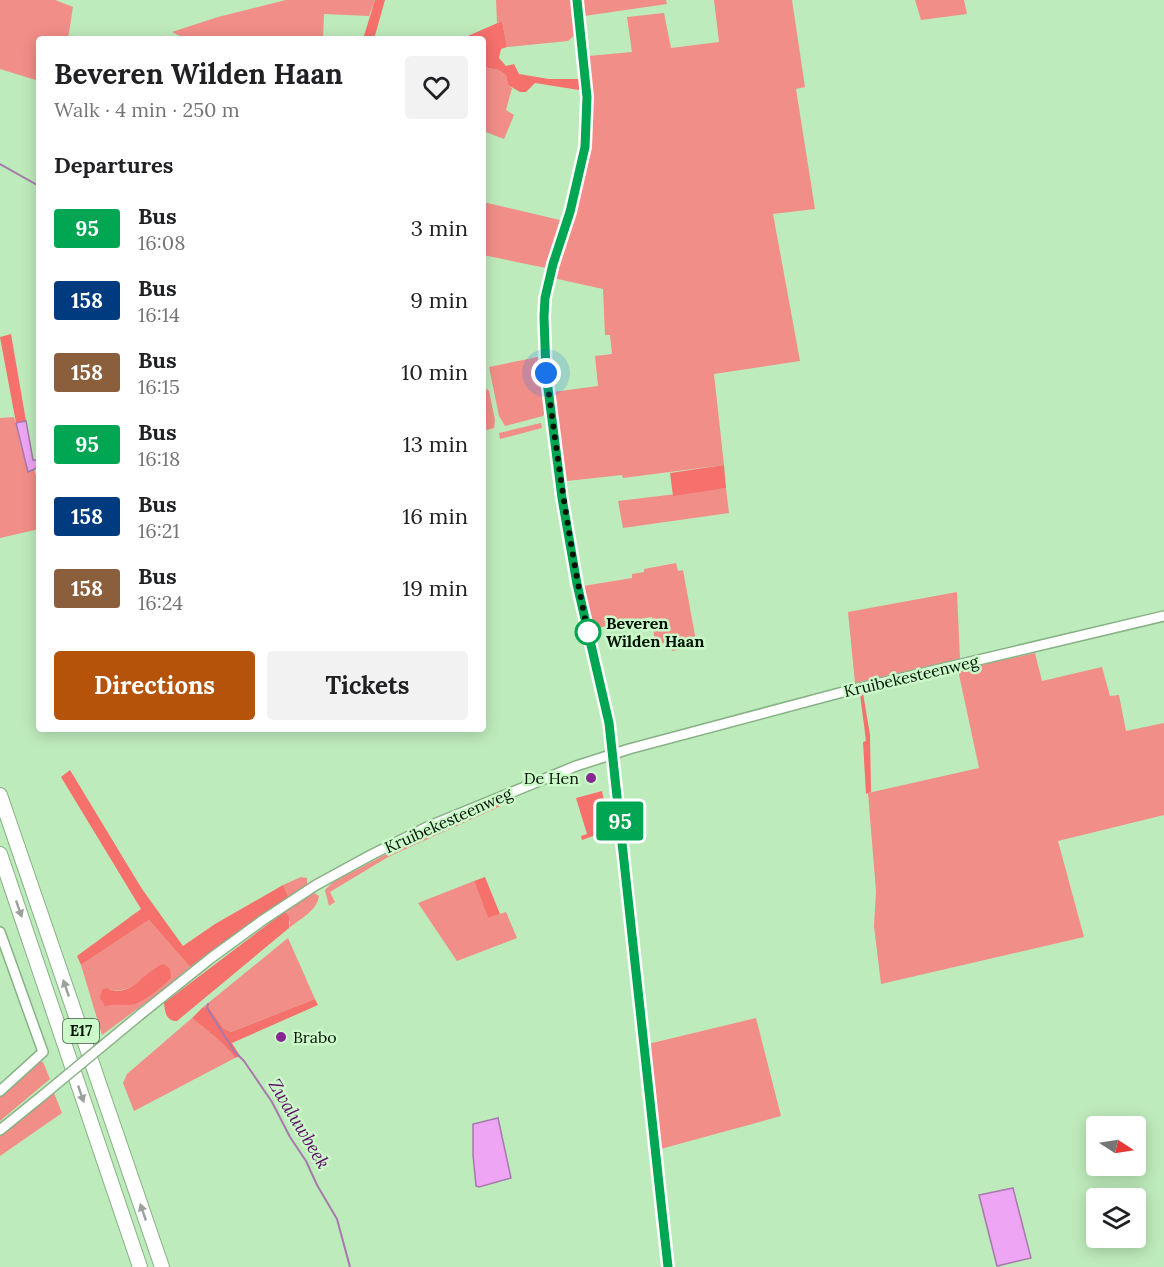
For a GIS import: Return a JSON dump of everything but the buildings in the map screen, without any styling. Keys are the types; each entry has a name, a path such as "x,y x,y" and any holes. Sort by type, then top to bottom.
{"highway":[{"name":"E17","path":"0,795 162,1267"},
{"name":"E17","path":"0,854 140,1267"}],"street":[{"path":"577,0 587,97 585,147 570,212 553,264 545,298 546,373 562,498 577,584 609,723 668,1267"},
{"name":"Kruibekesteenweg","path":"0,1130 211,957 316,885 427,827 576,766 612,755 843,692 1164,616"},
{"path":"0,932 43,1052 0,1090"}],"shaded area":[{"path":"0,0 55,0 73,7 68,36 36,36 36,80 0,69"},
{"path":"286,0 375,0 369,16 324,14 323,36 180,36 172,32 218,17"},
{"path":"375,0 385,0 375,36 364,36"},
{"path":"496,0 571,0 575,35 568,41 507,47 502,21 497,23"},
{"path":"582,0 666,0 667,4 584,16"},
{"path":"714,0 792,0 805,87 796,89 815,209 773,214 800,361 714,374 724,465 623,478 622,475 567,481 553,392 598,386 595,356 612,354 610,335 605,335 603,289 553,278 572,217 587,154 592,112 588,56 632,52 627,17 664,13 671,48 719,42"},
{"path":"915,0 964,0 967,14 921,20"},
{"path":"502,21 507,47 501,49 499,58 506,66 514,64 519,74 549,79 579,79 579,90 535,83 526,92 520,92 508,85 506,75 498,70 486,67 486,36 468,36"},
{"path":"486,67 498,70 506,75 508,85 512,88 506,110 514,115 504,139 486,132"},
{"path":"486,203 560,220 546,268 486,256"},
{"path":"11,334 26,421 16,423 0,337"},
{"path":"538,357 545,412 543,416 505,426 499,416 489,367"},
{"path":"486,389 489,391 495,420 494,428 486,430"},
{"path":"14,417 28,471 34,469 36,530 0,538 0,418"},
{"path":"26,421 33,460 36,460 36,468 28,472 16,423"},
{"path":"541,423 542,428 500,439 499,433"},
{"path":"724,465 726,488 673,496 670,473"},
{"path":"726,488 729,513 623,528 618,501"},
{"path":"676,563 678,571 683,570 697,646 672,651 670,642 655,644 652,617 592,629 583,586 632,578 632,574 644,572 644,569"},
{"path":"957,592 960,659 855,683 848,612"},
{"path":"1035,653 1042,681 1102,667 1110,696 1119,695 1126,731 1164,723 1164,815 1058,841 1084,937 881,984 874,926 876,891 868,793 979,768 958,670"},
{"path":"863,693 870,735 871,792 866,794 863,742 866,741 860,694"},
{"path":"70,770 142,889 183,946 215,924 283,885 289,898 244,927 190,967 149,920 81,965 77,956 141,909 61,777"},
{"path":"602,791 610,830 582,840 581,836 587,834 576,798"},
{"path":"500,802 501,806 388,857 330,892 335,902 329,906 325,890 333,882 419,837"},
{"path":"301,877 307,878 307,884 289,898 283,885"},
{"path":"485,877 500,914 488,918 474,881"},
{"path":"474,881 488,918 506,912 517,938 457,961 418,903"},
{"path":"314,893 319,896 315,906 289,928 290,922 284,912"},
{"path":"284,912 289,916 289,928 177,1021 168,1018 164,1003"},
{"path":"149,920 190,967 102,1035 81,965","holes":["156,967 132,1005 113,1004 107,988 114,990 127,988"]},
{"path":"288,938 315,999 231,1032 223,1028 208,1008 202,1008"},
{"path":"164,964 170,969 171,978 146,999 130,1005 105,1006 100,998 102,990 107,988 116,991 124,990"},
{"path":"315,999 318,1005 232,1043 240,1056 235,1058 220,1041 192,1018 202,1008 208,1007 223,1028 231,1032"},
{"path":"192,1018 220,1041 235,1058 134,1111 123,1083 127,1074"},
{"path":"756,1018 781,1116 657,1150 648,1044"},
{"path":"37,1062 43,1062 50,1079 0,1121 0,1097"},
{"path":"54,1093 62,1113 0,1156 0,1136"},
{"path":"498,1118 511,1178 479,1187 476,1186 473,1155 473,1124"},
{"path":"1013,1188 1031,1258 997,1266 979,1195"}],"waterway":[{"path":"0,164 36,184"},
{"name":"Zwaluwbeek","path":"208,1004 207,1008 234,1051 244,1061 272,1102 290,1137 306,1161 337,1219 350,1267"}],"bus line":[{"name":"95","path":"577,0 587,97 585,147 570,212 553,264 545,298 546,373 562,498 577,584 609,723 668,1267"}],"place":[{"name":"Beveren Wilden Haan","path":"588,632"},
{"name":"De Hen","path":"591,778"},
{"name":"Brabo","path":"281,1037"}],"route":[{"path":"546,373 562,498 588,632"}]}
